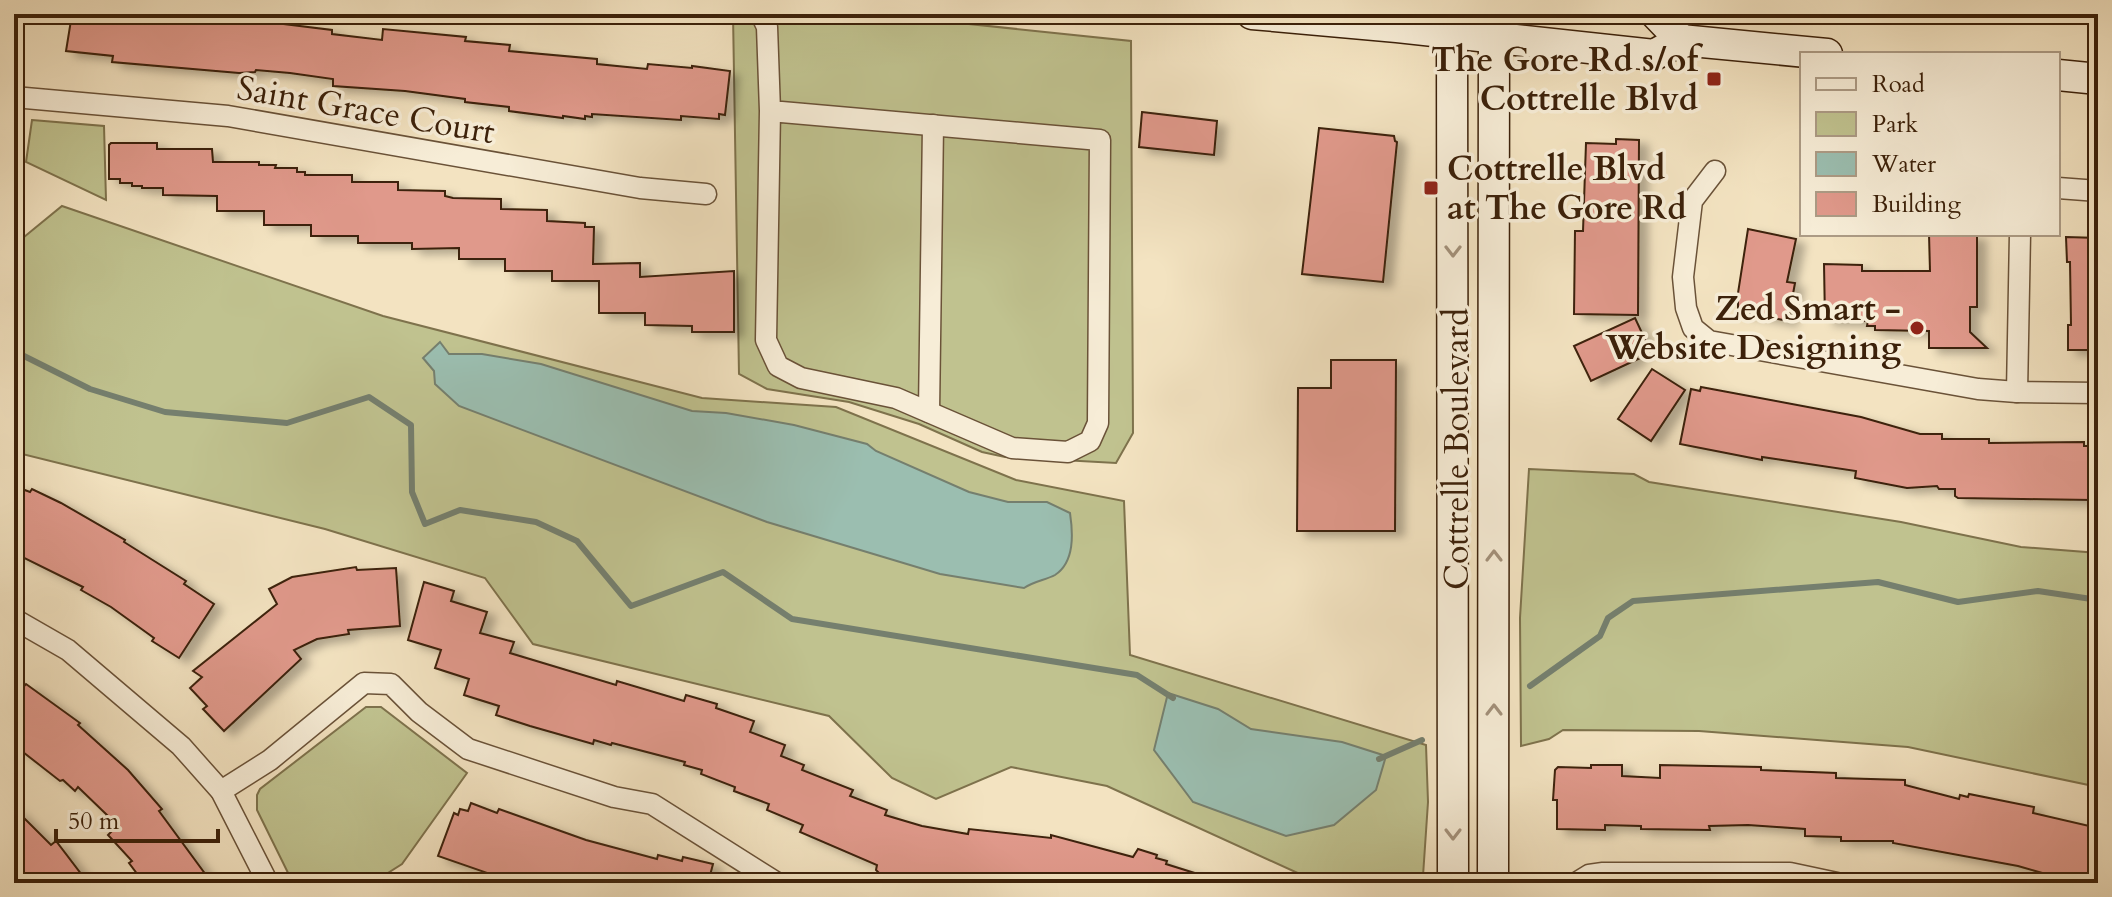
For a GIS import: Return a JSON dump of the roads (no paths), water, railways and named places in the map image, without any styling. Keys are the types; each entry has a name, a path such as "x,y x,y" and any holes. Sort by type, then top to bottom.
{"main road":[{"path":"1252,14 1494,26 1654,55 1681,40 1806,52"},
{"path":"1656,14 1681,40"},
{"name":"Cottrelle Boulevard","path":"1452,24 1453,883"},
{"name":"Cottrelle Boulevard","path":"1493,883 1494,26"},
{"path":"2060,75 2098,79"}],"street":[{"path":"768,18 770,111 766,340 778,366 801,378 896,398 1012,448 1068,452 1090,441 1098,423 1100,140 770,111"},
{"name":"Saint Grace Court","path":"14,97 228,116 640,188 706,194"},
{"path":"929,412 933,125"},
{"path":"1715,171 1692,201 1683,277 1686,308 1693,328 1709,341 1899,376 2017,392 2098,393"},
{"path":"2060,188 2098,191"},
{"path":"2017,392 2020,236"},
{"path":"14,619 68,650 181,746 221,791 268,883"},
{"path":"221,791 270,760 364,683 391,684 419,712 468,749 614,797 652,804 771,881"},
{"path":"1576,883 1589,875 1603,873 1790,878 1837,883"}],"water":[{"path":"440,342 449,354 482,354 541,364 692,411 726,413 794,425 867,444 876,451 969,492 1008,502 1047,502 1070,513 1072,538 1069,555 1055,575 1024,588 940,574 767,522 459,406 435,384 434,371 423,358"},
{"path":"1168,693 1218,709 1251,729 1342,742 1386,756 1376,790 1334,825 1286,836 1193,802 1154,750"}],"waterway":[{"path":"14,351 90,389 165,412 287,423 369,397 411,425 412,492 425,524 460,510 536,522 577,541 631,606 723,572 792,619 1137,675 1173,698"},
{"path":"1530,686 1600,636 1608,618 1633,601 1878,582 1958,602 2038,591 2098,600"},
{"path":"1379,759 1422,740"}],"place":[{"name":"The Gore Rd s/of Cottrelle Blvd","path":"1714,79"},
{"name":"Cottrelle Blvd at The Gore Rd","path":"1431,188"},
{"name":"Zed Smart - Website Designing","path":"1917,328"}]}
